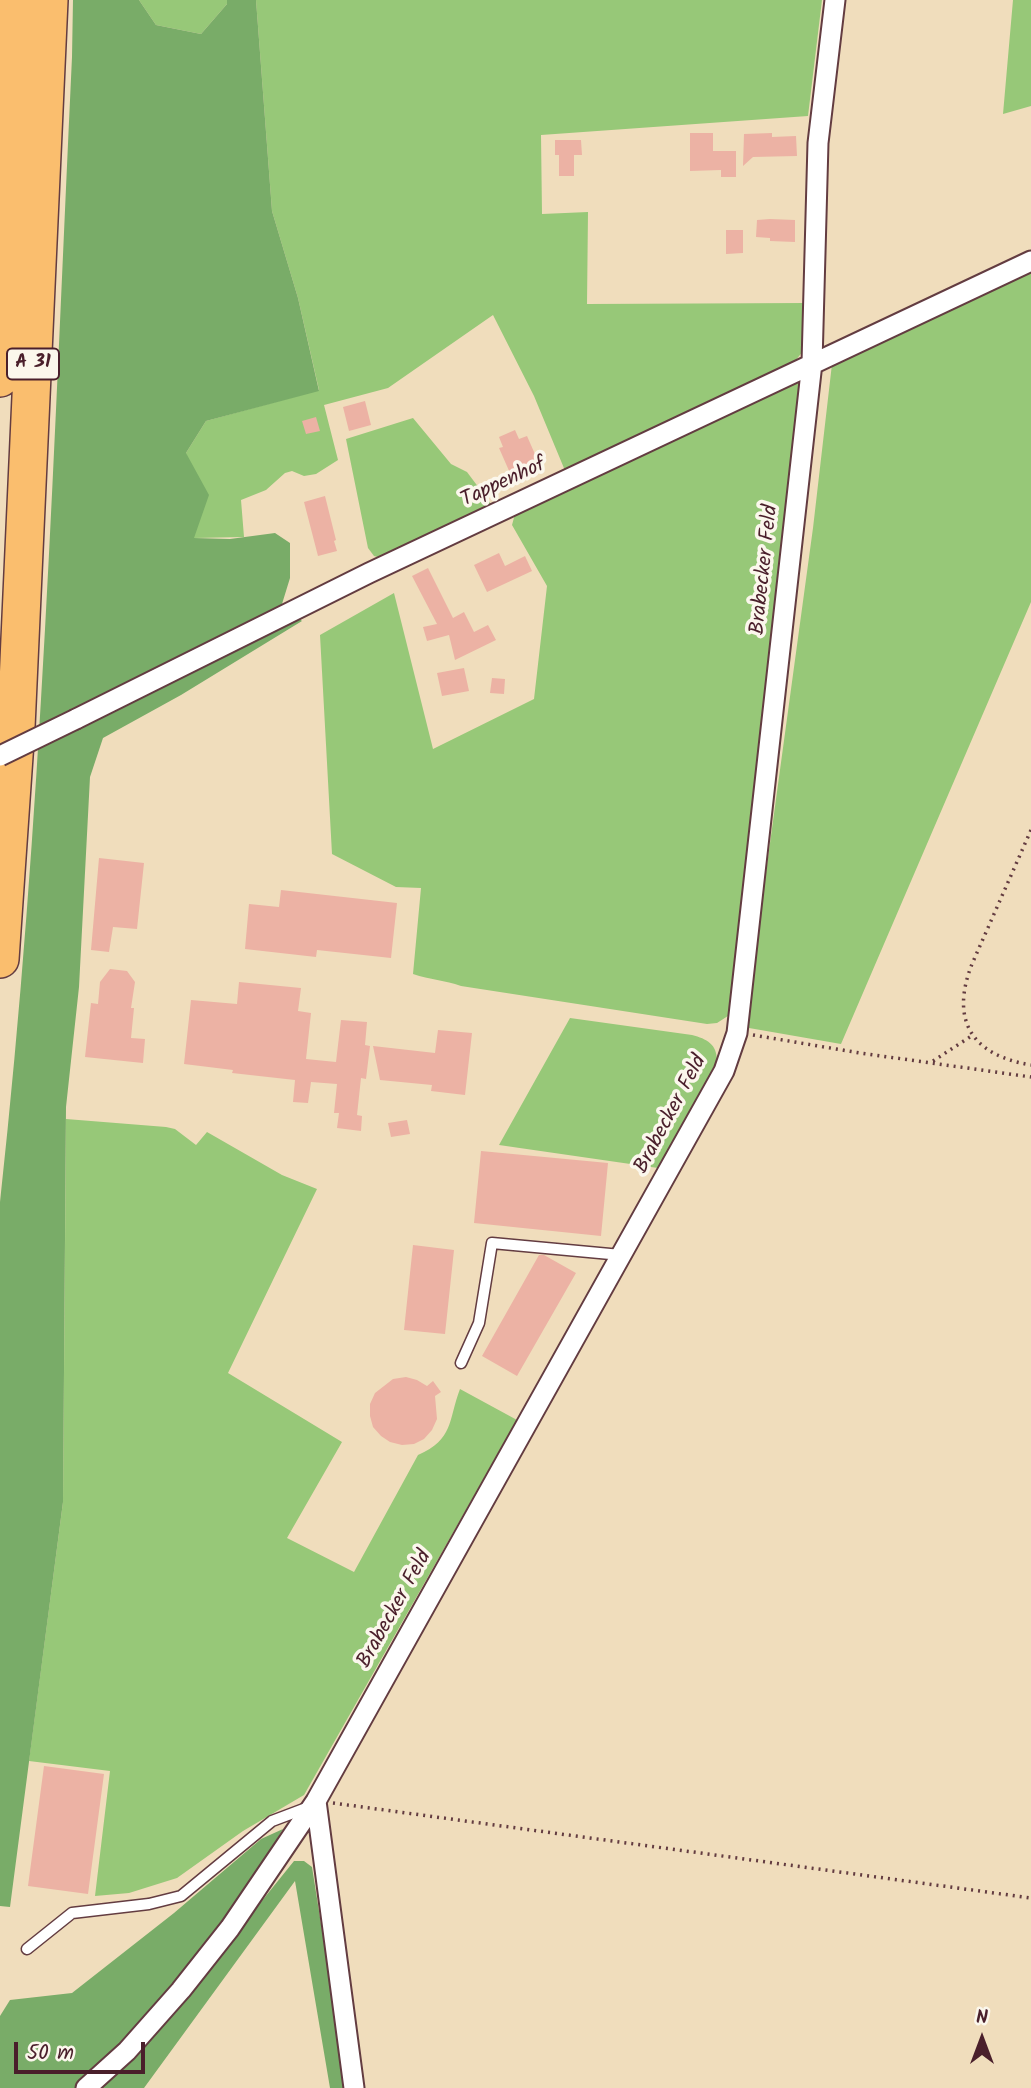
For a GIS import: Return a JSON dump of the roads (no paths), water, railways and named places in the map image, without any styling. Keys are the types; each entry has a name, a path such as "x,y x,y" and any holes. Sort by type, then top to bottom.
{"highway":[{"name":"A 31","path":"0,377 17,65 18,0"},
{"name":"A 31","path":"0,959 16,727 49,0"}],"street":[{"name":"Brabecker Feld","path":"86,2088 127,2050 181,1990 230,1928 314,1803 724,1071 737,1033 812,363 818,143 835,0"},
{"name":"Tappenhof","path":"0,756 369,573 1031,261"},
{"path":"314,1803 354,2088"}],"lane":[{"path":"461,1363 479,1323 492,1243 621,1255"},
{"path":"27,1949 72,1913 149,1904 181,1896 272,1821 314,1803"}]}
